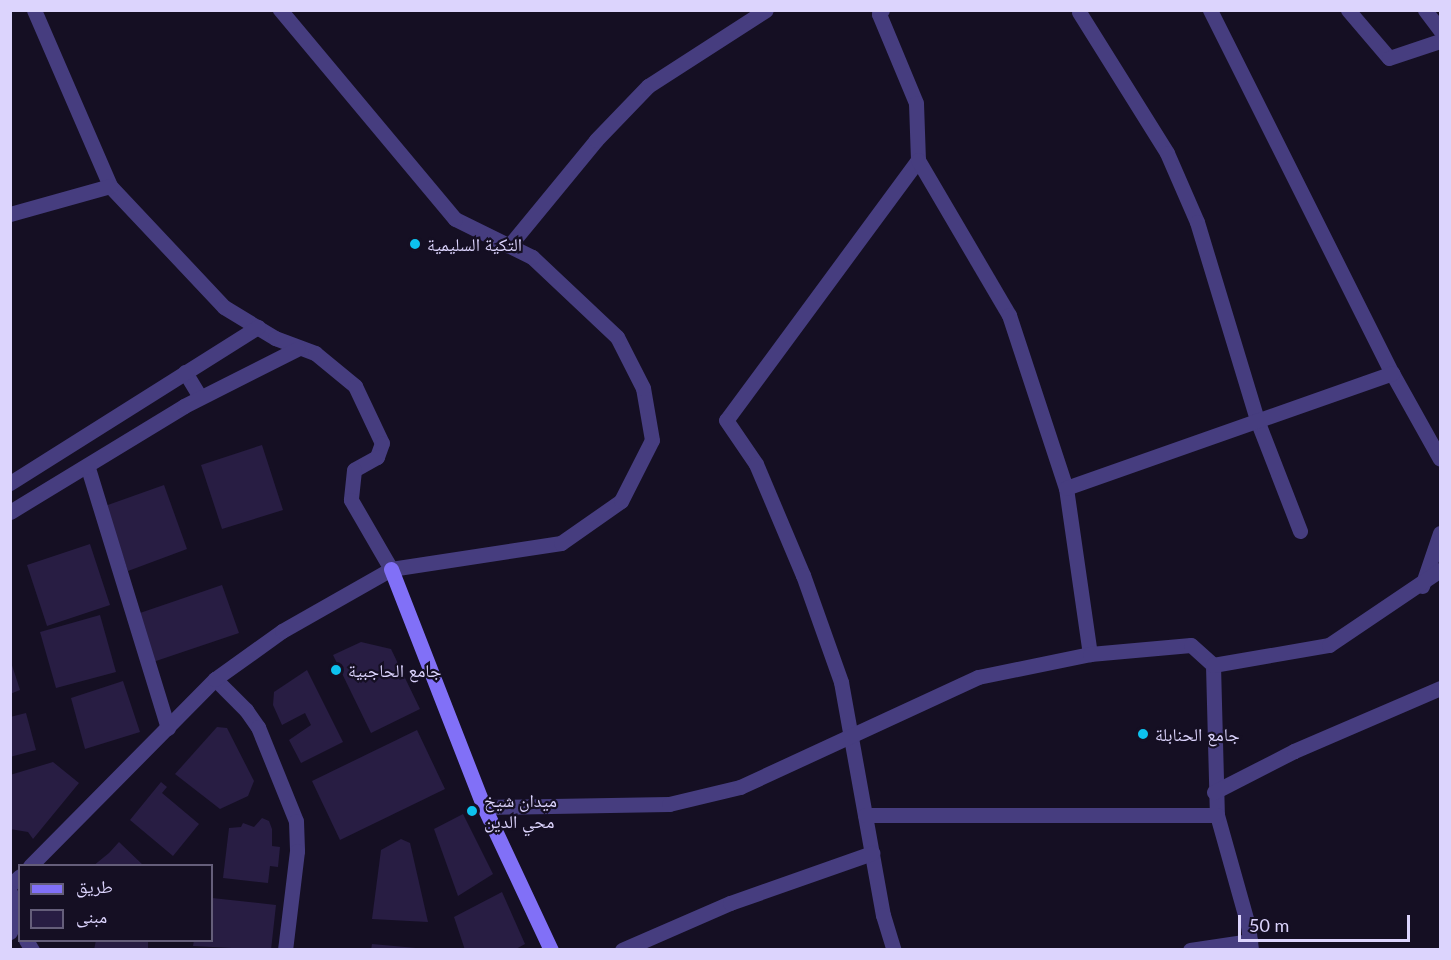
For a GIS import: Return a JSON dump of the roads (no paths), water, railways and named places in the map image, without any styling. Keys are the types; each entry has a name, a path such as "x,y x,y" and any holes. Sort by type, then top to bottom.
{"main road":[{"path":"391,569 484,807 551,950"}],"street":[{"path":"34,10 110,186 200,285 224,307 297,349 315,353 355,386 382,443 377,458 354,470 351,500 391,569"},
{"path":"32,864 215,679 282,631 391,569 561,543 621,501 652,440 643,388 617,337 532,257 455,219 280,10"},
{"path":"509,246 596,140 648,86 766,10"},
{"path":"882,10 879,14 916,103 918,160 1009,315 1066,488 1090,654"},
{"path":"1210,10 1392,374 1440,459"},
{"path":"1348,10 1389,58 1440,41"},
{"path":"1425,10 1440,30"},
{"path":"1078,12 1167,153 1197,222 1257,420 1300,531"},
{"path":"894,950 872,854 852,732 841,682 803,575 756,464 726,420 918,160"},
{"path":"10,214 110,186"},
{"path":"10,483 75,446 185,372 258,327"},
{"path":"10,512 88,468 200,397 297,349"},
{"path":"185,372 200,397"},
{"path":"1066,488 1392,374"},
{"path":"88,468 168,728"},
{"path":"1422,586 1440,533"},
{"path":"1213,665 1329,645 1422,586 1440,570"},
{"path":"484,807 669,804 740,787 852,732 978,677 1090,654 1191,645 1213,665 1214,792 1217,815 1251,945 1190,950"},
{"path":"215,679 246,710 258,727 296,822 297,851 285,950"},
{"path":"1214,792 1294,751 1440,688"},
{"path":"865,814 1217,815"},
{"path":"622,950 730,903 872,854"},
{"path":"10,892 18,906 15,930"}],"place":[{"name":"التكية السليمية","path":"415,244"},
{"name":"جامع الحاجبية","path":"336,670"},
{"name":"جامع الحنابلة","path":"1143,734"},
{"name":"ميدان شيخ محي الدين","path":"472,811"}]}
